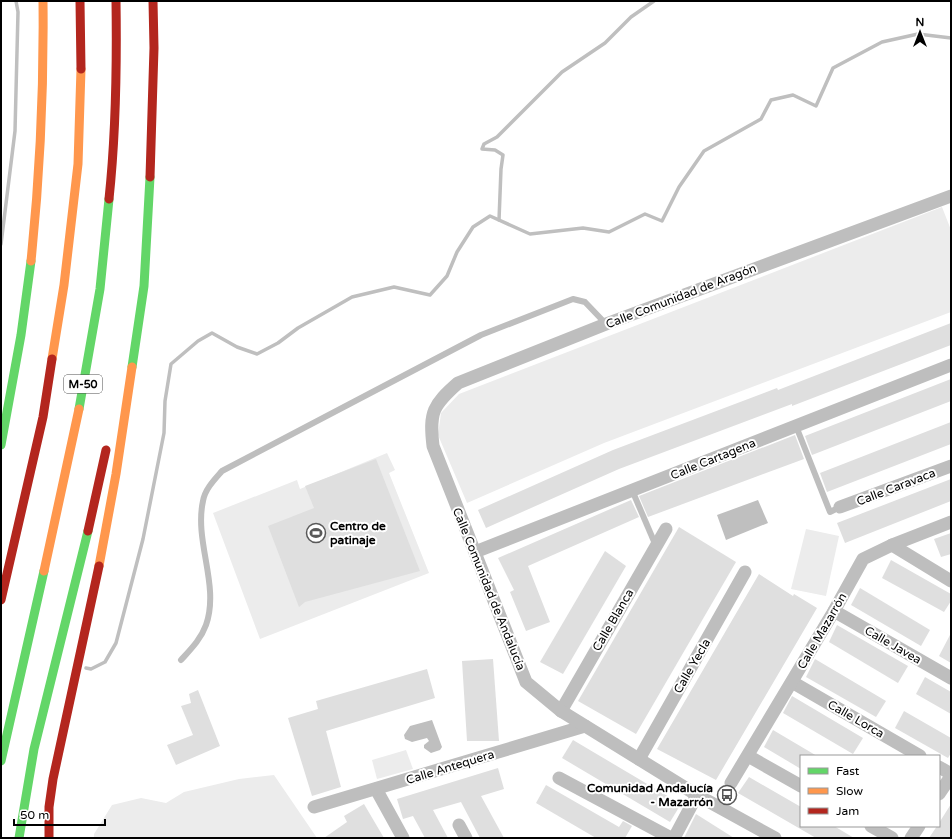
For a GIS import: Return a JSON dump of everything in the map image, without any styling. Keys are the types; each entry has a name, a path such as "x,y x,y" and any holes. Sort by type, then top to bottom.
{"highway":[{"path":"1,445 11,396 31,266 40,160 44,42 43,1"},
{"name":"M-50","path":"1,600 43,417 64,285 78,164 82,52 80,1"},
{"name":"M-50","path":"1,761 77,422 100,289 113,163 117,51 116,1"},
{"path":"50,838 49,807 53,779 97,577 133,370 144,286 151,165 154,48 153,1"},
{"path":"127,336 135,290 151,165"},
{"path":"1,400 27,292"},
{"path":"19,838 34,749 80,566 107,444"}],"street":[{"name":"Calle Comunidad de Aragón","path":"430,422 440,399 458,383 606,324 951,196"},
{"name":"Calle Cartagena","path":"475,552 951,365"},
{"name":"Calle Comunidad de Andalucía","path":"430,422 433,446 526,682 561,711 697,795 774,838"},
{"name":"Calle Caravaca","path":"840,508 951,466"},
{"name":"Calle Mazarrón","path":"731,783 834,611 863,559 892,545 951,522"},
{"name":"Calle Blanca","path":"561,711 666,529"},
{"path":"892,545 951,581"},
{"name":"Calle Yecla","path":"639,759 745,572"},
{"name":"Calle Javea","path":"834,611 951,678"},
{"name":"Calle Lorca","path":"792,682 918,755"},
{"name":"Calle Antequera","path":"314,807 586,726"},
{"path":"748,756 800,785"},
{"path":"940,768 951,775 940,792"},
{"path":"559,778 673,838 697,795"},
{"path":"376,789 403,838"},
{"path":"459,825 466,838"},
{"path":"873,827 892,838"},
{"path":"911,838 918,827"}],"lane":[{"path":"181,660 199,640 206,626 209,614 210,598 202,525 203,500 211,483 222,471 481,335 573,299 585,302 606,324"},
{"path":"796,426 830,512 840,508"},
{"path":"632,490 656,546"}],"shaded area":[{"path":"942,207 951,230 951,312 604,443 467,503 438,435 441,413 459,394"},
{"name":"Centro de patinaje","path":"387,453 395,470 389,473 429,573 260,639 213,513 297,480 300,489"},
{"path":"758,500 768,523 726,540 717,515"},
{"path":"806,529 839,536 826,596 791,589"},
{"path":"432,720 442,747 440,750 431,753 424,748 424,745 429,741 427,738 412,742 405,739 404,735 410,726"},
{"path":"406,750 413,769 377,779 372,760"},
{"path":"274,775 317,838 94,838 94,834 112,805 141,798 166,803 184,792 239,779"}],"building":[{"path":"951,323 951,345 792,406 792,404 619,469 486,528 478,510 613,450 777,388 778,390"},
{"path":"951,379 951,401 812,455 805,436"},
{"path":"951,422 951,444 827,492 820,473"},
{"path":"795,435 804,459 648,517 639,496"},
{"path":"376,459 420,571 305,602 299,607 268,526 314,508 305,486"},
{"path":"951,479 951,501 845,543 837,523"},
{"path":"631,500 639,517 528,566 550,622 526,631 510,592 514,590 498,558"},
{"path":"679,527 736,562 636,734 578,701"},
{"path":"951,533 951,554 941,557 934,539"},
{"path":"605,551 626,566 563,674 540,662"},
{"path":"891,560 951,594 951,601 944,612 882,578"},
{"path":"759,574 793,596 794,594 817,608 716,780 657,749"},
{"path":"860,588 930,630 921,646 851,605"},
{"path":"837,625 908,666 898,683 829,642"},
{"path":"951,633 951,663 939,656"},
{"path":"493,659 499,741 467,741 462,661"},
{"path":"815,659 886,701 876,717 806,677"},
{"path":"427,669 435,698 326,731 341,787 312,796 288,718 318,709 316,701"},
{"path":"925,677 951,692 951,714 916,694"},
{"path":"198,690 220,746 176,765 167,745 193,735 181,706 191,703 189,694"},
{"path":"792,696 863,738 853,754 783,713"},
{"path":"904,711 951,738 951,753 948,758 895,728"},
{"path":"773,730 815,755 800,755 800,768 764,747"},
{"path":"573,740 681,804 670,822 562,758"},
{"path":"498,768 504,789 481,796 504,838 480,838 461,802 433,810 448,838 425,838 413,816 403,819 397,799"},
{"path":"749,777 800,806 800,827 836,827 854,838 816,838 738,793"},
{"path":"546,785 619,827 623,821 632,826 625,838 596,838 536,803"},
{"path":"364,804 384,838 324,838 347,822 344,816"},
{"path":"951,804 951,838 929,838 936,827 940,827 940,821"},
{"path":"696,814 734,838 684,838"}],"waterway":[{"path":"1,244 15,131 18,12 16,1"},
{"path":"499,220 503,155 495,150 482,149 484,144 497,137 562,72 605,43 631,17 654,1"},
{"path":"86,668 91,669 105,662 116,643 143,539 164,433 165,401 171,364 198,341 212,333 237,347 257,354 278,343 298,328 352,297 394,287 430,295 447,276 457,252 473,227 490,216 530,234 583,228 609,232 645,214 662,221 679,187 704,151 761,119 771,100 793,95 816,106 833,68 882,42 918,34 951,38"}],"traffic: fast":[{"path":"132,367 144,286 150,177"},
{"path":"79,409 100,289 109,199"},
{"path":"1,445 21,335 31,261"},
{"path":"19,838 34,749 88,531"},
{"path":"1,761 44,571"}],"traffic: slow":[{"path":"31,261 41,131 43,1"},
{"path":"52,359 64,285 78,164 81,69"},
{"path":"99,566 116,474 132,367"},
{"path":"44,571 79,409"}],"traffic: jam":[{"path":"80,1 81,69"},
{"path":"109,199 116,100 116,1"},
{"path":"150,177 154,48 153,1"},
{"path":"1,600 43,417 52,359"},
{"path":"88,531 106,450"},
{"path":"49,838 49,807 53,779 99,566"}],"place":[{"name":"Centro de patinaje","path":"316,533"},
{"name":"Comunidad Andalucía - Mazarrón","path":"727,795"}]}
